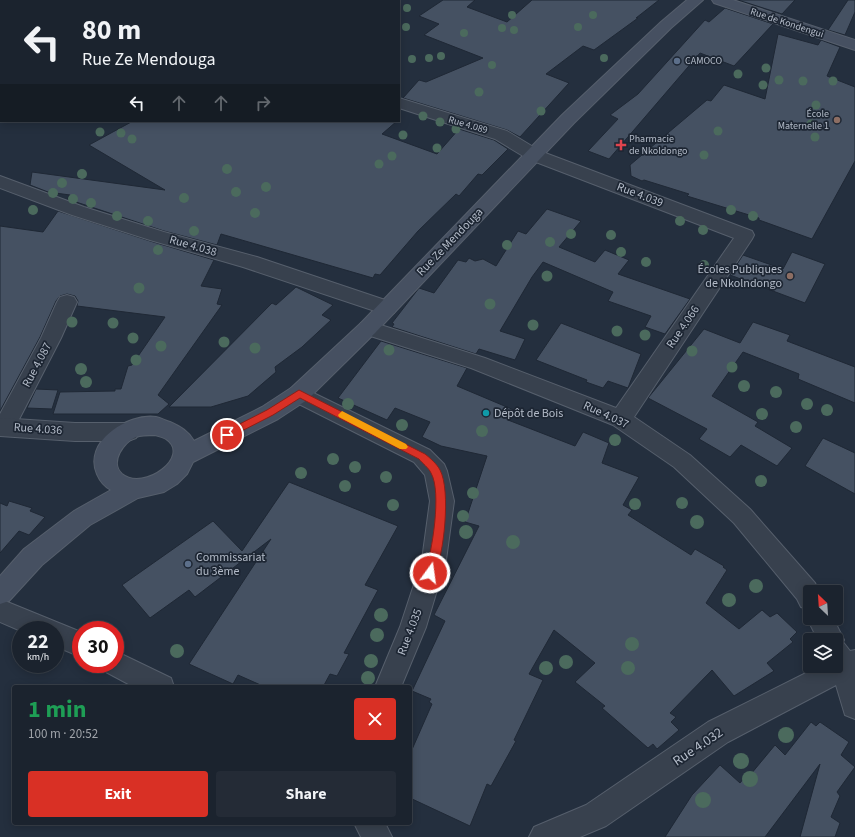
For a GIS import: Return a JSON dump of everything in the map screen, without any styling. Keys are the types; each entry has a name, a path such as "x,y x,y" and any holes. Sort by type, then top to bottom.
{"main road":[{"name":"Rue Ze Mendouga","path":"185,456 270,413 299,394 368,328 568,119 625,63 666,25 696,0"},
{"name":"Rue de Kondengui","path":"719,0 855,45"},
{"path":"156,426 169,428 178,435 184,445 185,456 182,464 176,472 167,479 146,488 124,486 109,476 106,468 108,451 119,437 141,427 156,426"},
{"path":"0,593 33,557 82,518 135,488"}],"street":[{"name":"Rue 4.089","path":"400,102 443,118 501,135 534,155"},
{"name":"Rue 4.039","path":"534,155 745,235"},
{"name":"Rue 4.038","path":"0,182 78,212 250,262 387,308"},
{"name":"Rue 4.066","path":"621,419 745,235"},
{"name":"Rue 4.087","path":"2,427 51,338 67,302"},
{"name":"Rue 4.037","path":"368,328 478,364 621,419 682,461 742,516 803,587"},
{"name":"Rue 4.035","path":"299,394 422,456 436,471 442,501 434,560 413,627 389,685"},
{"name":"Rue 4.036","path":"2,427 75,432 128,432"},
{"path":"75,432 108,451"},
{"path":"0,610 26,621"},
{"path":"845,660 855,706"},
{"name":"Rue 4.032","path":"544,837 596,816 718,732 845,660"},
{"path":"124,668 157,685"},
{"path":"370,825 377,837"}],"building":[{"path":"443,0 475,0 467,7 507,22 532,0 659,0 636,18 638,18 594,50 583,46 546,74 569,83 520,137 507,130 403,98 419,80 426,82 483,58 424,35 439,24 419,16"},
{"path":"738,0 795,0 782,14"},
{"path":"848,0 855,0 855,12 845,35 828,30"},
{"path":"725,8 773,24 734,66 700,53 609,159 588,151 618,119 610,115 638,94 705,20 709,22"},
{"path":"778,34 818,45 821,40 840,47 827,76 855,87 855,161 812,239 759,220 759,218 687,196 689,194 644,180 642,181 631,176 630,165 707,100 711,101 724,85 765,99"},
{"path":"131,122 396,122 382,134 437,154 459,129 494,140 508,149 482,175 478,174 459,196 456,194 418,231 380,275 375,274 373,278 221,234 217,245 164,231 67,199 70,195 48,192 30,185 32,172 165,190 89,145"},
{"path":"547,209 581,221 559,247 595,262 605,250 629,260 618,274 690,299 665,334 645,327 651,316 608,301 613,292 543,262 532,277 500,331 525,339 515,360 479,349 476,354 392,327 394,324 392,323 419,288 434,293 458,260 466,262 469,258 475,261 483,259 496,266 518,231 526,234"},
{"path":"58,211 214,260 201,286 222,289 217,304 222,305 158,395 169,404 158,414 53,414 60,392 115,391 115,389 121,389 128,366 132,365 165,317 77,306 78,301 75,296 67,294 60,296 56,301 40,337 0,411 0,226 43,232"},
{"path":"792,252 825,264 805,303 730,275 743,255 783,269"},
{"path":"296,287 333,305 322,315 331,320 302,347 275,367 276,372 248,396 211,407 169,407 272,303 276,305"},
{"path":"753,322 790,335 787,341 855,367 855,403 798,379 799,374 743,352 712,396 758,422 755,426 792,448 777,466 741,445 730,457 699,439 707,429 648,398 704,329 740,343"},
{"path":"561,323 641,354 628,388 608,381 603,388 586,382 587,380 536,360"},
{"path":"381,341 467,368 457,386 514,410 508,420 575,446 583,432 609,443 602,463 639,477 623,505 632,510 628,515 691,555 695,549 724,566 723,567 727,570 706,603 739,629 762,610 770,617 777,613 797,632 790,639 793,642 767,663 774,671 734,696 712,670 670,713 676,717 671,722 679,730 657,749 653,744 648,748 602,708 605,706 575,682 595,663 554,630 529,674 543,680 514,740 516,741 491,786 487,784 470,826 412,799 412,749 432,704 429,702 431,699 412,691 445,621 434,615 479,526 465,522 487,456 441,446 422,437 430,422 395,408 387,420 338,398"},
{"path":"36,389 58,390 52,409 27,408"},
{"path":"823,438 855,453 855,494 805,466"},
{"path":"289,482 398,526 365,585 378,590 344,653 349,654 337,676 330,674 324,685 260,685 238,675 233,684 189,664 271,539 195,597 189,590 150,618 122,585 213,521 242,551"},
{"path":"9,501 32,508 30,511 45,517 29,535 19,531 0,553 0,503 7,506"},
{"path":"811,722 816,726 820,722 849,742 841,755 855,767 837,792 840,796 831,817 840,823 835,837 800,837 820,764 765,837 665,837 692,795 720,765 740,783 744,778 746,780 775,745 785,755"}],"slow traffic":[{"path":"342,415 403,447"}],"place":[{"name":"CAMOCO","path":"677,61"},
{"name":"École Maternelle 1","path":"837,120"},
{"name":"Pharmacie de Nkoldongo","path":"621,145"},
{"name":"Écoles Publiques de Nkolndongo","path":"790,276"},
{"name":"Dépôt de Bois","path":"486,413"},
{"name":"Commissariat du 3ème","path":"188,564"}],"route":[{"path":"227,435 270,413 299,394 336,411 422,456 436,471 442,501 434,560 430,573"}]}
